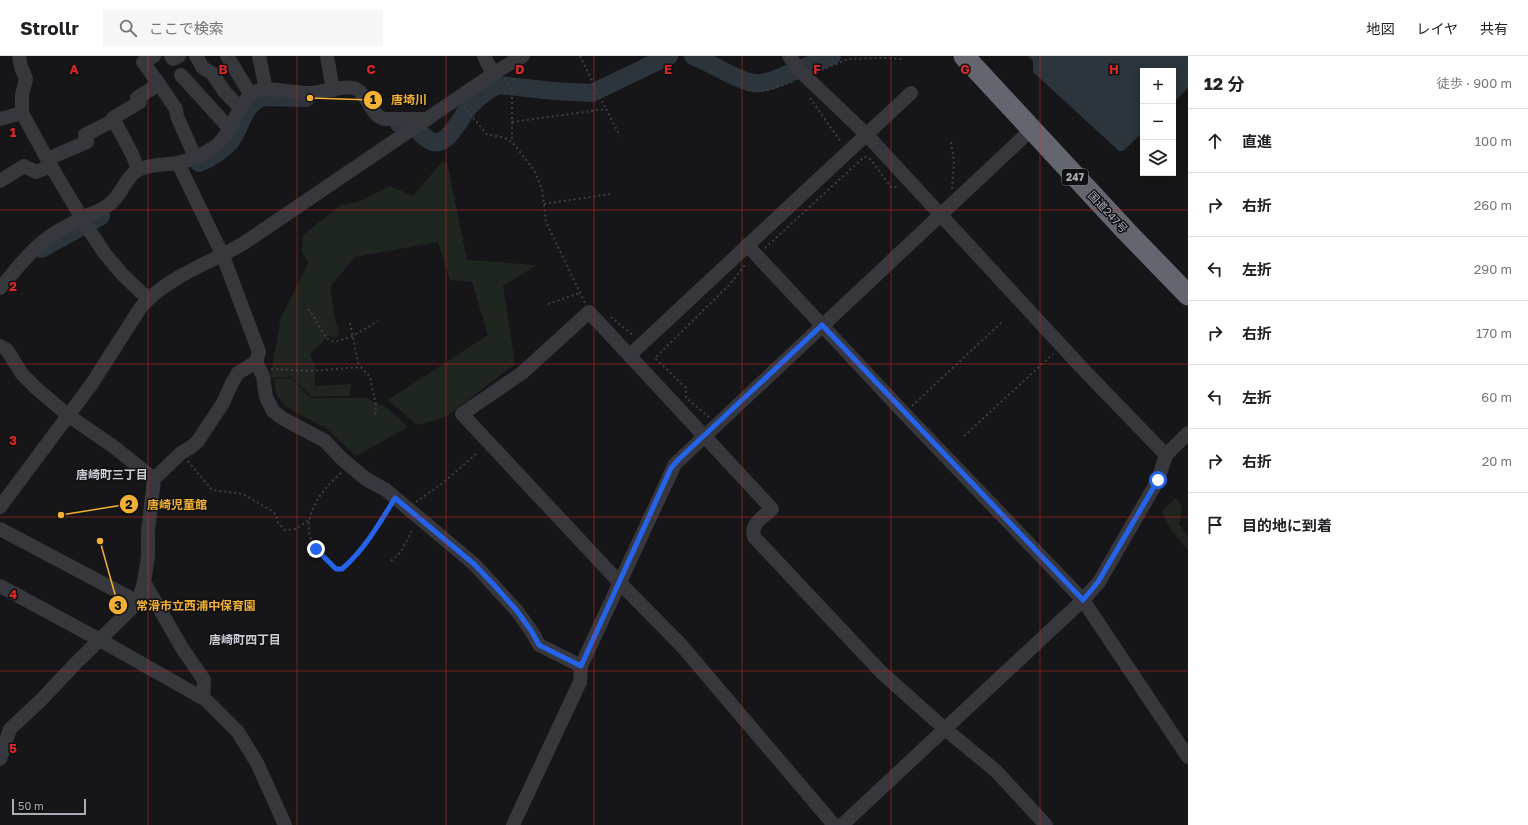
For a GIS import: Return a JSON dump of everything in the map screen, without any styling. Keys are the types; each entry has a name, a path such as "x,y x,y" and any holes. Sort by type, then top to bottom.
{"highway":[{"name":"国道247号","path":"964,56 1031,130 1188,296"}],"street":[{"path":"19,56 26,80 22,95 22,113 49,163 105,254 122,274 148,299"},
{"path":"154,56 143,62 176,109 177,116 195,157"},
{"path":"171,56 173,59 179,56"},
{"path":"196,56 203,68 212,72 224,91 240,108"},
{"path":"227,56 242,78 251,95"},
{"path":"259,56 266,90"},
{"path":"327,56 333,90"},
{"path":"484,56 496,72"},
{"path":"0,507 69,416 91,385 140,308 148,299 176,279 223,256 244,243 496,72 523,56"},
{"path":"798,67 866,134 1082,368 1166,455"},
{"path":"181,75 230,129"},
{"path":"0,181 24,166 36,172 49,163 88,142 85,135 114,120 113,118 140,102 137,98 158,84"},
{"path":"0,288 33,251 52,235 84,222 108,206 133,173 150,166 178,163 195,157 217,144 230,129 244,102 257,91 266,90 310,93 351,87 361,92 375,114 384,119 428,119"},
{"path":"630,355 753,251 848,151 911,93"},
{"path":"0,119 22,113"},
{"path":"114,120 138,170"},
{"path":"513,825 580,682 581,666 671,468 1031,130"},
{"path":"0,759 10,729 42,700 138,602 144,582 148,556 148,531 154,479 181,453 198,441 223,403 232,382 238,373 256,362 260,352 223,256 178,163"},
{"path":"753,251 904,413 1083,600 1188,757"},
{"path":"834,825 682,646 619,582 462,414 522,373 589,312 772,508 754,525 754,537 881,672 945,729 996,771 1046,825"},
{"path":"0,346 7,350 22,374 36,388 69,416 114,447 154,479"},
{"path":"256,362 262,376 266,397 273,411 282,418 325,441 342,459 366,478 386,490 420,518 474,564 494,585 517,611 539,645 581,666"},
{"path":"842,825 1083,600 1098,582 1158,480 1166,455 1188,433"},
{"path":"0,529 138,602"},
{"path":"144,582 182,648 204,680 203,698"},
{"path":"0,586 203,698 238,732 257,763 285,825"}],"path":[{"path":"580,56 620,136"},
{"path":"747,90 754,92 768,90 798,67 848,59 879,58 903,60"},
{"path":"496,72 512,91 511,142"},
{"path":"809,97 827,124 848,151"},
{"path":"458,99 486,134 505,138 511,142 534,170 542,189 546,222 589,312"},
{"path":"512,122 606,109"},
{"path":"950,142 954,161 951,191 952,204"},
{"path":"717,424 686,398 686,388 655,358 730,284 753,251 864,157 872,161 893,188 908,179"},
{"path":"544,204 610,194"},
{"path":"548,304 580,293"},
{"path":"308,309 315,316 326,338 329,340 338,341 352,336 378,321"},
{"path":"904,413 1003,321"},
{"path":"350,323 359,367"},
{"path":"964,436 1062,346"},
{"path":"280,369 311,371 361,367 370,377 376,405 375,416"},
{"path":"181,453 212,490 243,494 253,499 276,515 278,518 278,523 282,529 290,531 296,529 309,520"},
{"path":"408,509 409,506 444,482 476,454"},
{"path":"342,459 344,469 321,494 315,504 308,525 316,549 336,569 339,570 346,565 364,546 379,526 395,498"},
{"path":"391,561 401,552 405,542 420,518"}],"shaded area":[{"path":"1028,56 1188,56 1188,88 1176,100 1176,68 1140,68 1140,135 1123,151 1119,151 1033,72 1033,61"},
{"path":"447,162 467,260 537,265 503,286 515,364 446,417 417,425 388,400 488,335 472,282 450,280 438,242 355,257 330,287 335,319 339,333 337,337 328,336 310,354 315,366 315,386 352,384 349,396 312,397 291,377 270,378 281,317 309,262 302,253 303,235 341,205 358,202 390,186 413,196 441,163"},
{"path":"291,378 311,398 366,398 387,408 408,427 356,456 326,428 286,407 276,394 274,379"},
{"path":"1176,498 1182,507 1179,524 1188,536 1188,550 1170,529 1162,511"}],"waterway":[{"path":"399,124 412,123 427,139 433,142 439,142 449,135 467,110 480,96 498,85 554,91 592,93 669,56"},
{"path":"693,56 731,75 757,83 764,83 773,80 832,56"},
{"path":"199,163 216,154 230,142 247,111 256,101 263,97 306,98"},
{"path":"41,249 101,216"}],"place":[{"name":"唐埼川","path":"310,98"},
{"name":"唐崎児童館","path":"61,515"},
{"name":"常滑市立西浦中保育園","path":"100,541"}],"district":[{"name":"唐崎町三丁目","path":"112,475"},
{"name":"唐崎町四丁目","path":"245,640"}],"route":[{"path":"316,549 336,569 342,569 364,546 379,526 395,498 474,564 517,611 539,645 581,666 671,468 822,325 1083,600 1098,582 1158,480"}]}
